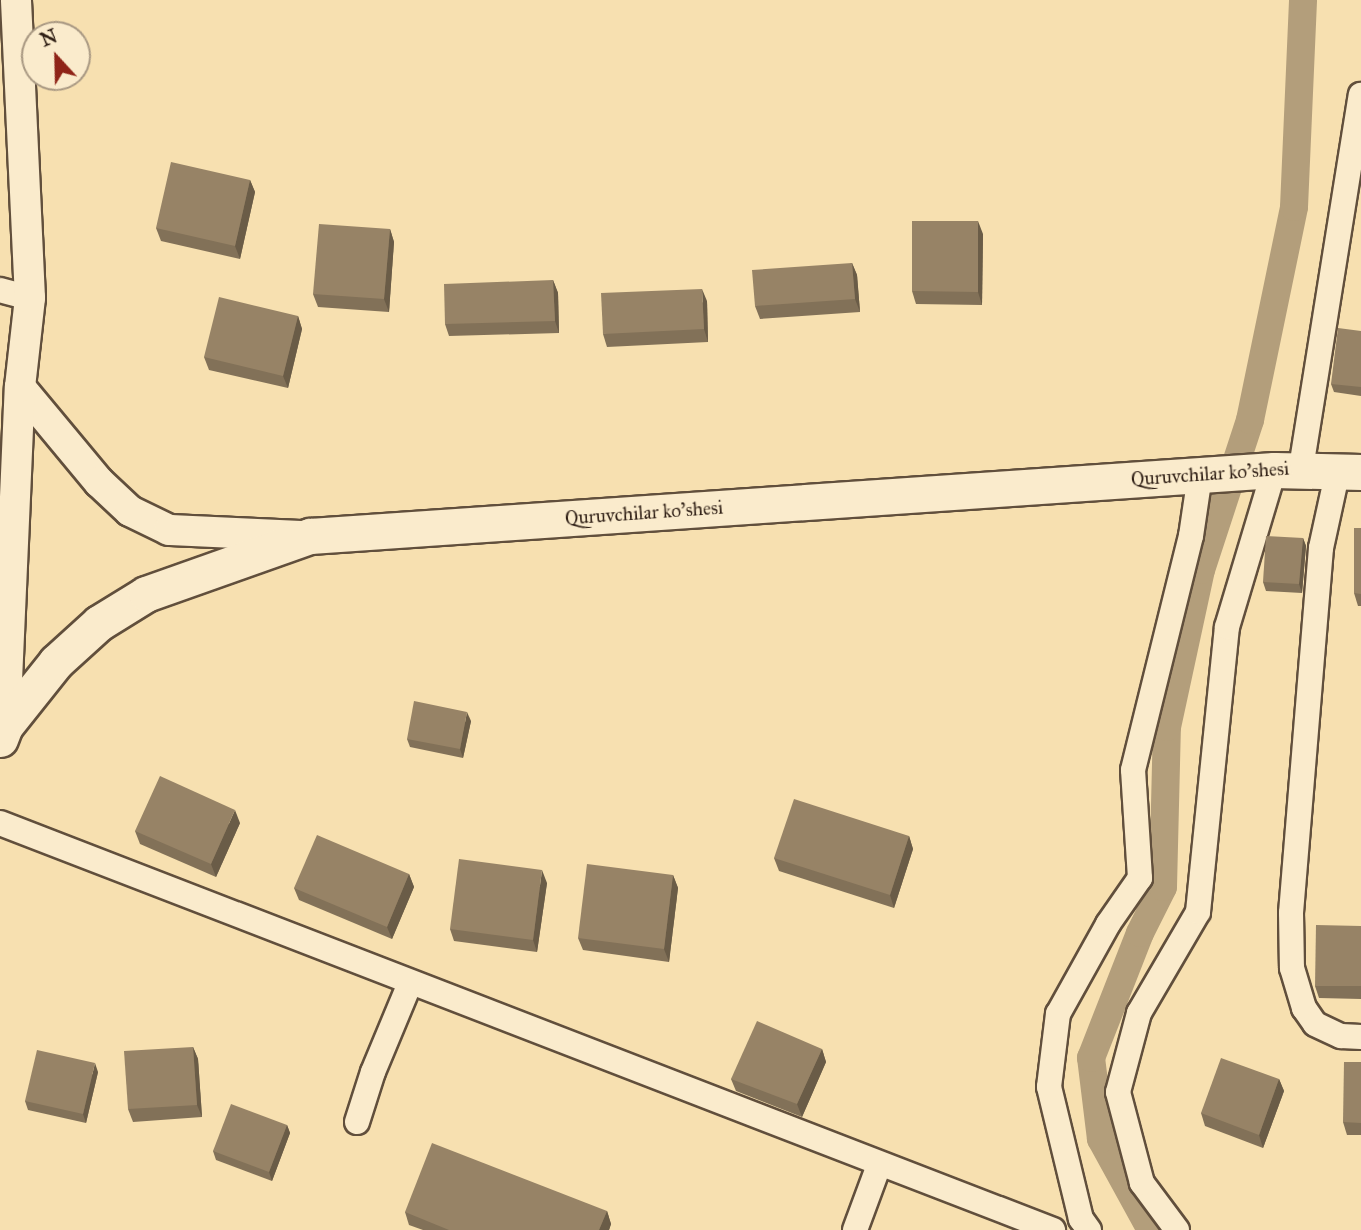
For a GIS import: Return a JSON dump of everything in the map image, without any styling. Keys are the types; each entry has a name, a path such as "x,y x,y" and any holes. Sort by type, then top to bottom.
{"main road":[{"name":"Quruvchilar ko'shesi","path":"2,733 56,662 99,623 146,594 310,536 1210,474 1278,470 1349,471"}],"street":[{"path":"2,733 20,387 30,299 16,0"},
{"path":"1177,1230 1142,1183 1118,1092 1139,1013 1198,912 1227,627 1278,470 1361,95"},
{"path":"0,290 30,299"},
{"path":"20,387 99,482 130,510 169,530 310,536"},
{"path":"1349,471 1321,548 1291,913 1292,968 1304,1008 1315,1024 1341,1036 1361,1037"},
{"path":"1089,1230 1081,1219 1049,1087 1058,1014 1108,924 1140,878 1133,770 1191,536 1210,474"},
{"path":"0,822 878,1165 1053,1230"},
{"path":"357,1122 373,1072 410,983"},
{"path":"855,1230 878,1165"}],"building":[{"path":"171,162 250,180 235,246 156,228"},
{"path":"912,221 978,221 978,292 912,291"},
{"path":"319,224 390,229 384,299 313,294"},
{"path":"852,263 855,299 755,306 752,270"},
{"path":"553,280 555,321 445,324 444,284"},
{"path":"702,289 704,329 603,334 601,293"},
{"path":"219,297 298,316 283,376 204,357"},
{"path":"1338,328 1361,331 1361,387 1331,384"},
{"path":"1354,528 1361,528 1361,594 1354,593"},
{"path":"1266,536 1303,538 1299,584 1263,582"},
{"path":"414,701 467,712 460,749 407,739"},
{"path":"160,776 235,810 211,864 135,831"},
{"path":"794,799 909,836 890,895 774,858"},
{"path":"317,835 409,874 387,927 294,888"},
{"path":"459,859 542,870 533,940 450,929"},
{"path":"587,864 673,875 664,949 578,938"},
{"path":"1316,925 1361,926 1361,986 1315,986"},
{"path":"757,1021 822,1049 797,1104 731,1079"},
{"path":"193,1047 197,1105 128,1109 124,1051"},
{"path":"37,1050 95,1063 83,1114 25,1101"},
{"path":"1221,1058 1279,1079 1259,1135 1201,1113"},
{"path":"1344,1062 1361,1062 1361,1123 1343,1122"},
{"path":"231,1104 287,1125 269,1172 213,1151"},
{"path":"432,1143 607,1211 599,1230 449,1230 405,1212"}],"waterway":[{"path":"1151,1230 1101,1139 1091,1058 1140,933 1163,887 1167,727 1201,570 1250,420 1294,207 1303,0"}]}
